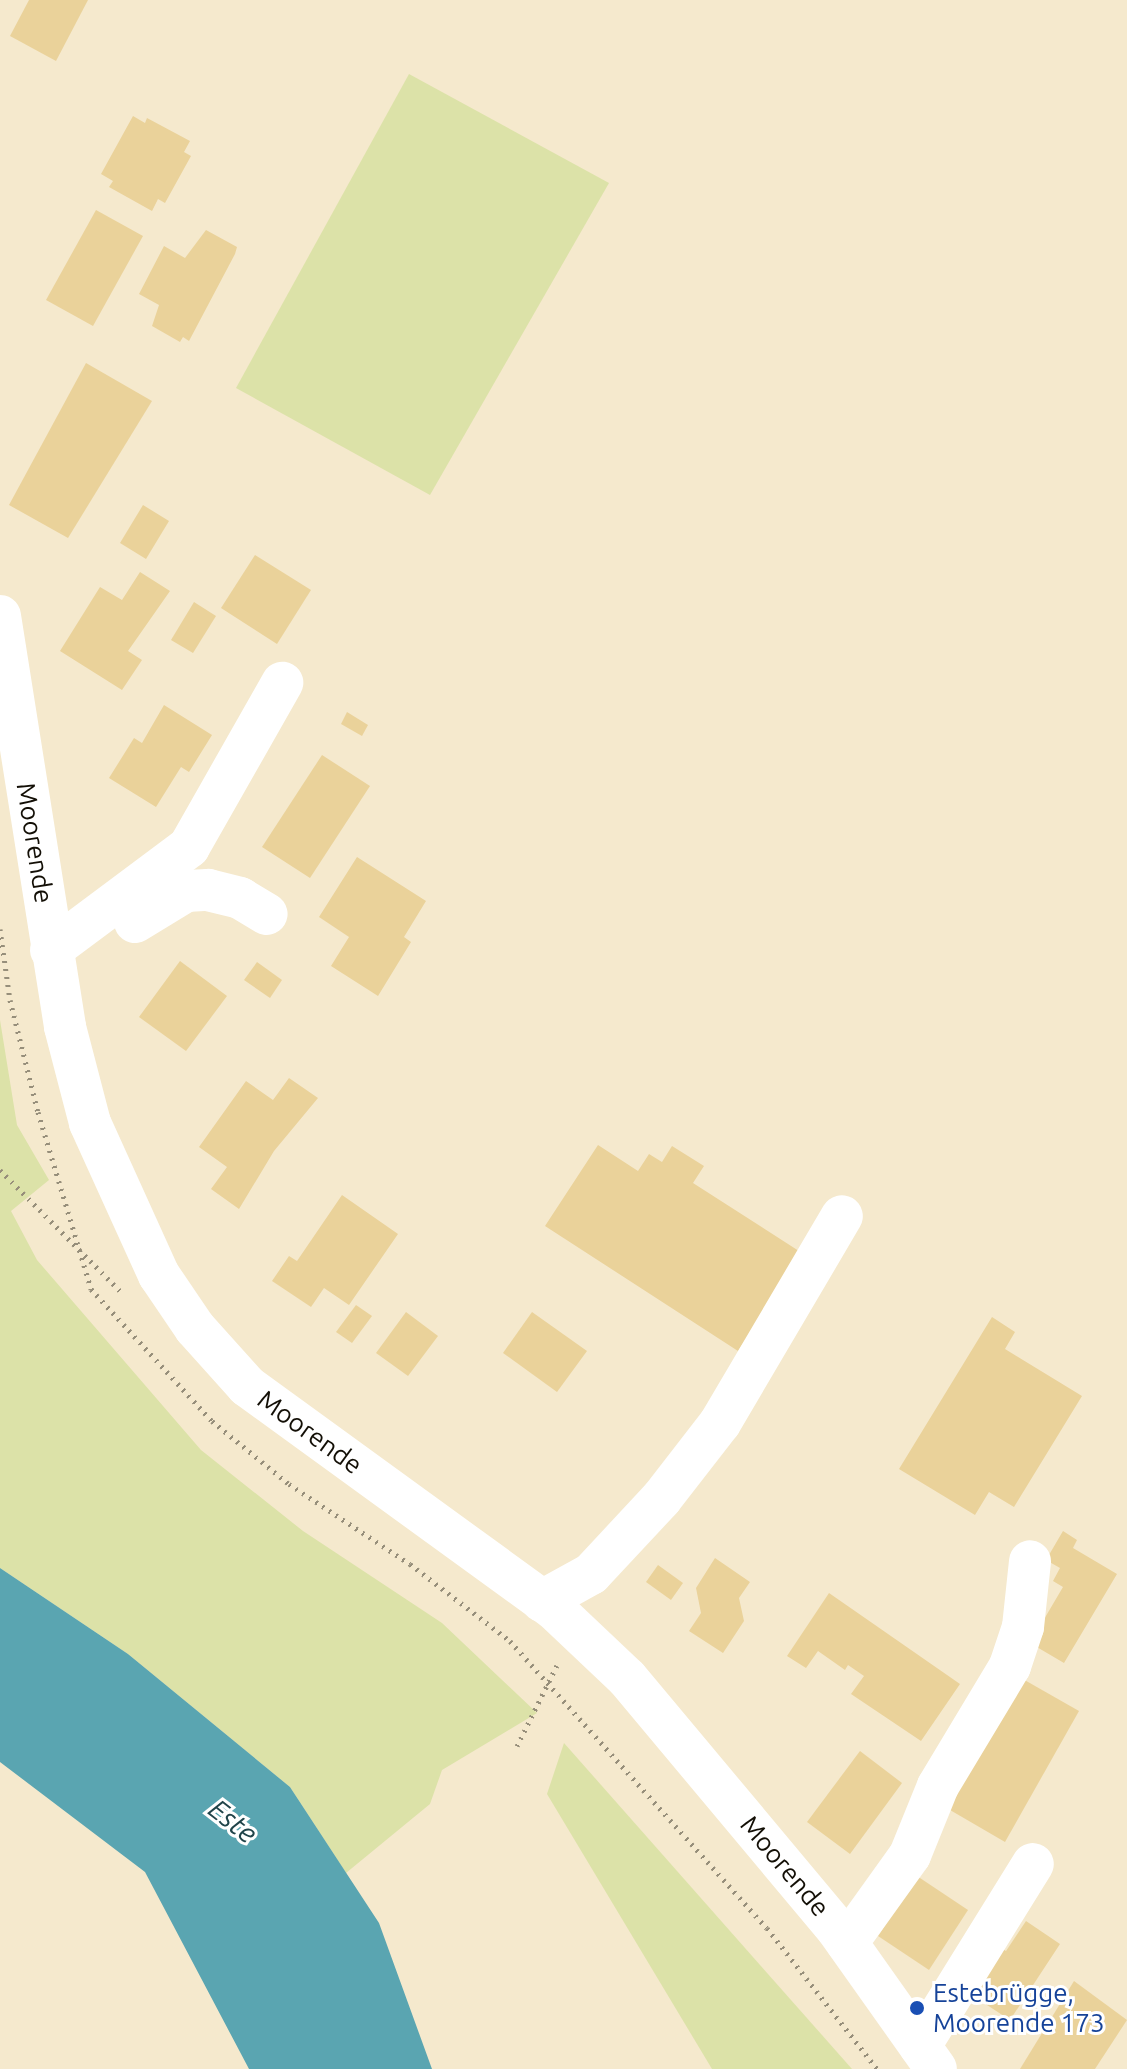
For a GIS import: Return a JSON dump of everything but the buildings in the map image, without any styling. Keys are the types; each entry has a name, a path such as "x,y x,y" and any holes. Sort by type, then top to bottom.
{"street":[{"name":"Moorende","path":"0,616 52,963 90,1123 159,1275 195,1328 279,1413 557,1614 627,1678 847,1943 928,2057"},
{"path":"52,963 189,847 282,683"},
{"path":"52,963 186,891 208,890 240,898 267,914"},
{"path":"557,1614 661,1499 720,1423 842,1216"},
{"path":"847,1943 910,1855 938,1786 1010,1666 1023,1627 1030,1561"},
{"path":"928,2057 1033,1864"}],"path":[{"path":"0,1170 120,1292 133,1298"},
{"path":"517,1746 557,1614"}],"green space":[{"path":"409,74 609,183 430,495 236,388"},
{"path":"0,1020 17,1125 49,1180 11,1211 37,1260 201,1450 303,1531 442,1623 537,1713 442,1770 430,1804 346,1873 290,1787 128,1654 0,1568"},
{"path":"564,1743 852,2069 712,2069 547,1794"}],"water":[{"name":"Este","path":"0,1568 128,1654 290,1787 379,1923 432,2069 249,2069 145,1872 0,1762"}],"place":[{"name":"Estebrügge, Moorende 173","path":"917,2008"}]}
